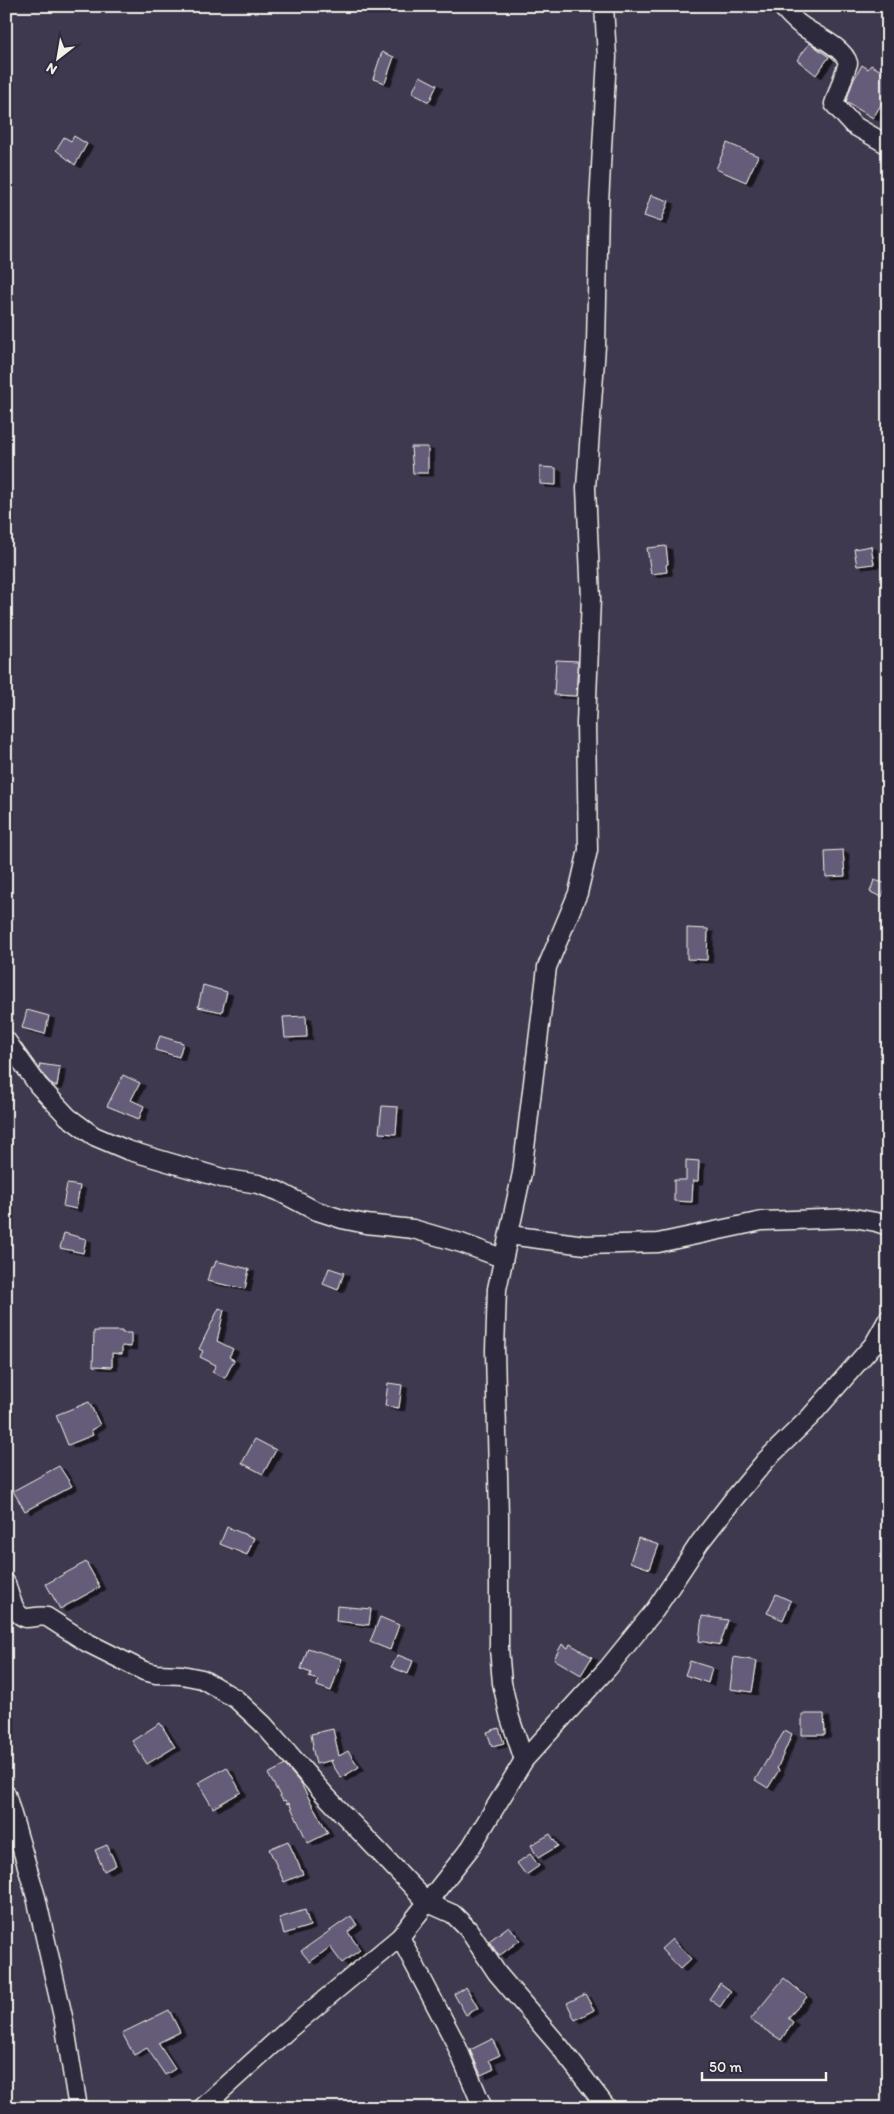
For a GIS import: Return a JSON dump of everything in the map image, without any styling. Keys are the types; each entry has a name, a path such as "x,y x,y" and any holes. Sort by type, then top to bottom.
{"street":[{"path":"524,1760 510,1718 502,1683 499,1648 499,1517 495,1350 497,1289 502,1258 509,1235 522,1173 547,967 578,893 588,850 586,723 591,598 586,488 596,346 599,202 607,57 604,6"},
{"path":"782,6 800,25 826,41 847,58 848,63 834,104 853,125 888,145"},
{"path":"6,1040 38,1085 68,1117 94,1136 158,1160 184,1165 222,1178 258,1184 278,1191 314,1210 342,1219 366,1224 413,1229 461,1243 502,1258"},
{"path":"509,1235 585,1245 658,1243 762,1221 854,1218 888,1226"},
{"path":"202,2108 289,2029 400,1937 471,1848 524,1760 608,1668 655,1610 700,1542 732,1501 766,1460 810,1417 874,1344 888,1320"},
{"path":"6,1583 16,1611 20,1615 26,1618 41,1615 47,1616 86,1642 144,1671 202,1679 236,1699 263,1724 325,1795 428,1903 453,1914 468,1929 497,1973 560,2047 607,2108"},
{"path":"6,1794 36,1897 64,2021 78,2108"},
{"path":"400,1937 455,2042 483,2108"}],"building":[{"path":"810,43 829,57 816,75 797,60"},
{"path":"382,52 394,57 385,83 373,79"},
{"path":"862,65 868,69 871,65 888,75 888,93 873,118 846,102 853,81"},
{"path":"420,76 437,85 429,102 412,93"},
{"path":"74,136 87,144 75,165 56,150 64,137 71,141"},
{"path":"727,143 758,156 746,182 716,169"},
{"path":"651,195 669,201 661,222 644,216"},
{"path":"411,447 428,447 428,473 413,473"},
{"path":"540,467 556,468 556,485 540,484"},
{"path":"666,546 667,572 651,574 647,548"},
{"path":"871,546 874,564 857,566 854,549"},
{"path":"556,660 578,661 576,696 554,695"},
{"path":"843,850 845,876 826,877 825,851"},
{"path":"874,880 887,884 882,897 870,892"},
{"path":"687,928 708,929 707,960 687,959"},
{"path":"203,985 227,992 222,1012 198,1007"},
{"path":"27,1010 49,1016 45,1034 22,1028"},
{"path":"306,1016 307,1037 285,1038 283,1017"},
{"path":"160,1036 183,1043 179,1057 155,1050"},
{"path":"40,1064 60,1067 57,1086 53,1086 39,1069"},
{"path":"123,1075 140,1083 131,1100 144,1106 139,1119 107,1106"},
{"path":"382,1106 398,1107 396,1134 379,1133"},
{"path":"686,1160 699,1161 698,1181 693,1181 692,1202 674,1201 674,1180 686,1180"},
{"path":"67,1184 80,1186 76,1209 63,1206"},
{"path":"64,1233 86,1239 83,1253 60,1248"},
{"path":"216,1261 249,1269 245,1289 207,1281 211,1267 214,1267"},
{"path":"329,1268 344,1273 338,1290 323,1284"},
{"path":"219,1308 224,1310 217,1341 233,1349 229,1357 234,1360 225,1378 212,1372 216,1365 200,1357 203,1351 199,1349"},
{"path":"94,1331 122,1331 122,1333 131,1333 131,1347 122,1346 122,1354 112,1353 112,1367 93,1366"},
{"path":"388,1383 402,1385 399,1408 385,1406"},
{"path":"89,1402 100,1425 91,1430 93,1435 68,1445 56,1415"},
{"path":"255,1439 276,1450 263,1474 242,1463"},
{"path":"59,1466 72,1486 25,1511 13,1491"},
{"path":"227,1527 254,1538 247,1555 220,1544"},
{"path":"638,1538 659,1545 650,1569 630,1562"},
{"path":"86,1562 100,1587 60,1609 46,1584"},
{"path":"776,1594 791,1601 783,1620 767,1613"},
{"path":"337,1606 371,1609 369,1625 336,1621"},
{"path":"702,1616 728,1620 720,1645 699,1641"},
{"path":"380,1617 399,1625 390,1650 370,1642"},
{"path":"562,1644 568,1648 570,1644 592,1657 581,1675 554,1659"},
{"path":"308,1648 342,1659 331,1691 317,1686 318,1680 309,1677 311,1673 301,1669"},
{"path":"398,1655 413,1661 408,1674 391,1667"},
{"path":"734,1657 757,1661 752,1692 730,1689"},
{"path":"690,1661 712,1668 708,1683 685,1675"},
{"path":"802,1714 824,1714 825,1735 802,1735"},
{"path":"160,1723 175,1747 147,1764 132,1741"},
{"path":"499,1728 504,1743 492,1746 487,1732"},
{"path":"333,1729 339,1756 348,1751 359,1767 341,1778 331,1762 333,1760 316,1764 312,1747 311,1734"},
{"path":"785,1730 792,1734 777,1769 779,1770 768,1788 755,1780"},
{"path":"285,1765 301,1784 328,1833 308,1843 289,1803 287,1804 285,1800 283,1801 268,1774"},
{"path":"227,1767 241,1792 213,1808 198,1783"},
{"path":"550,1834 558,1846 538,1858 531,1845"},
{"path":"288,1841 303,1874 284,1882 269,1849"},
{"path":"107,1845 116,1865 104,1871 95,1850"},
{"path":"530,1854 539,1866 526,1875 517,1863"},
{"path":"305,1910 310,1926 284,1934 279,1918"},
{"path":"351,1916 357,1925 348,1932 360,1950 342,1963 330,1947 310,1962 301,1951"},
{"path":"509,1926 520,1940 499,1956 489,1941"},
{"path":"672,1939 691,1959 680,1969 661,1949"},
{"path":"784,1978 807,1997 788,2018 793,2022 781,2040 750,2020"},
{"path":"720,1983 731,1991 720,2007 709,1999"},
{"path":"466,1987 478,2008 466,2015 454,1994"},
{"path":"585,1994 594,2010 575,2020 567,2003"},
{"path":"169,2010 180,2032 158,2043 175,2069 165,2075 147,2048 134,2055 122,2033"},
{"path":"492,2039 500,2055 489,2060 494,2069 481,2075 470,2050"}]}
